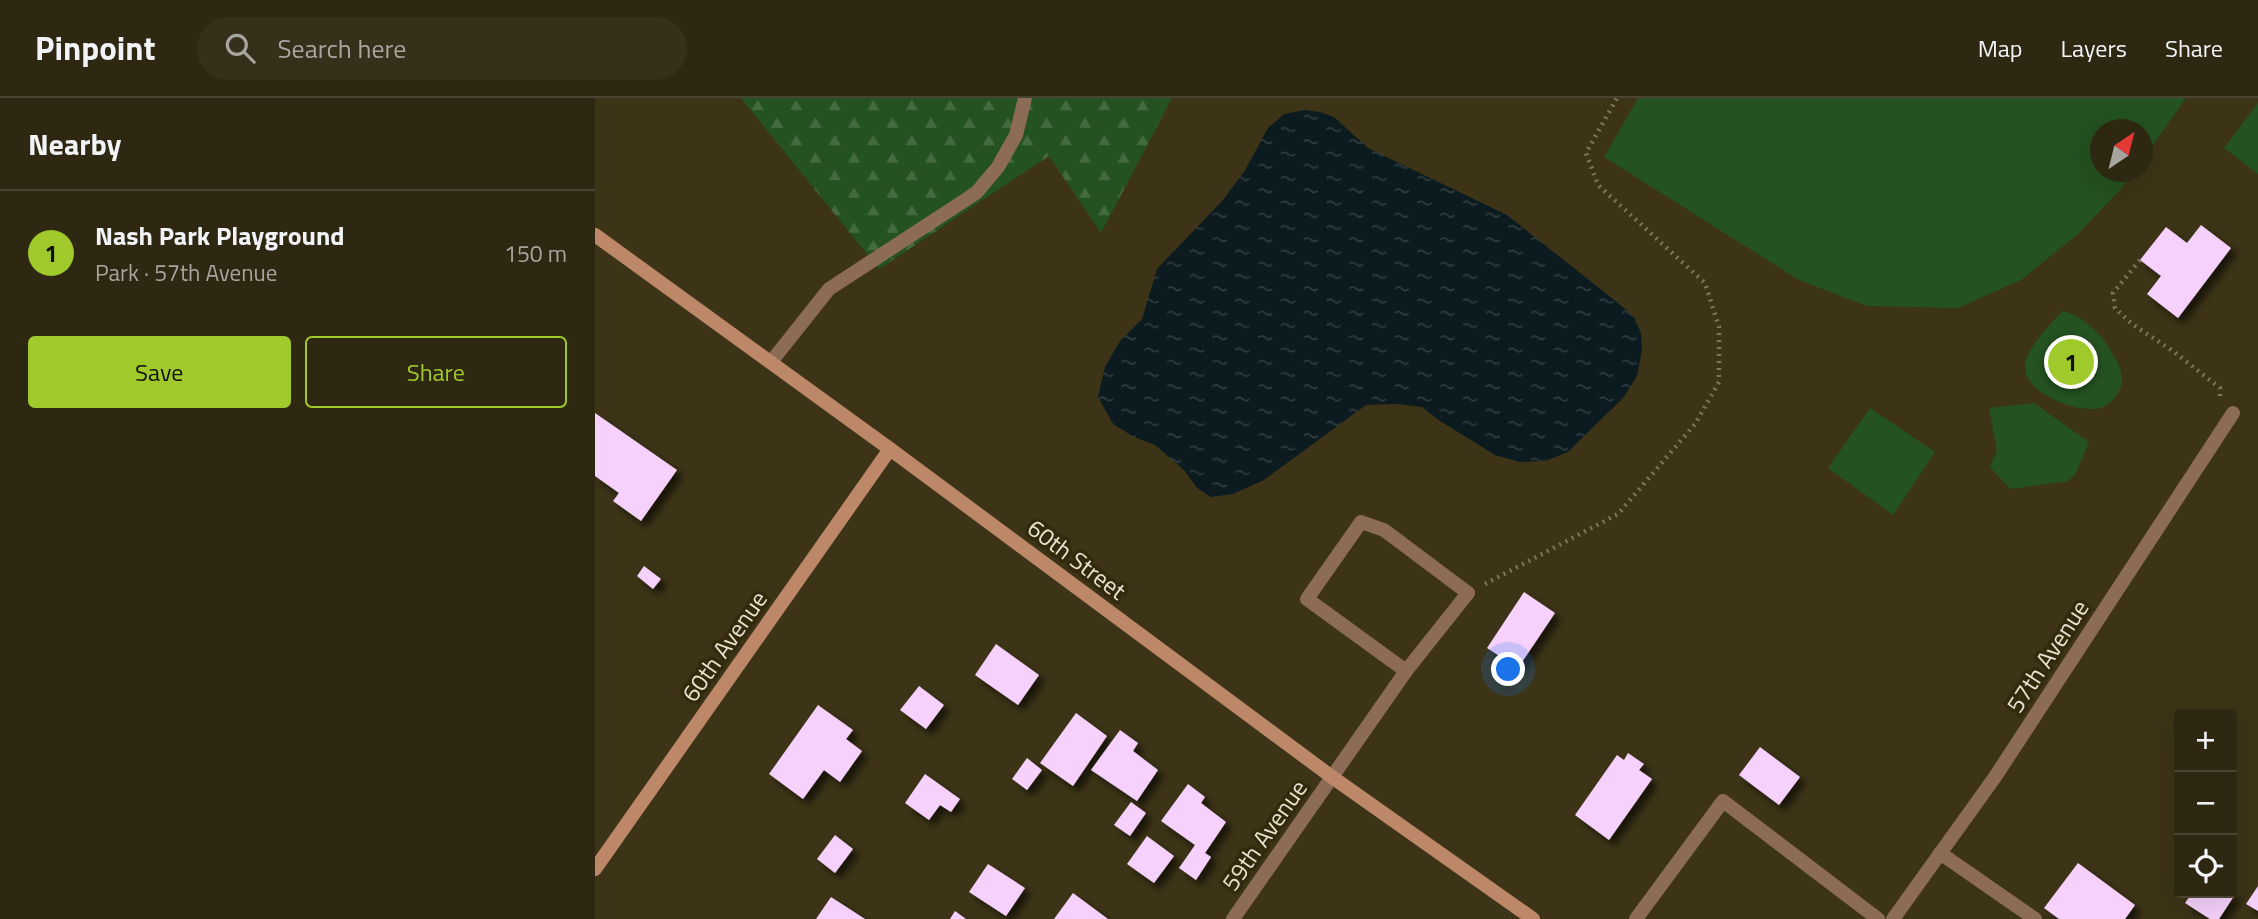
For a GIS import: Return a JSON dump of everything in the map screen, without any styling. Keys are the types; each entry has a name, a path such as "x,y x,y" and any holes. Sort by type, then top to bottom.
{"street":[{"path":"771,362 829,289 976,193 998,167 1016,135 1025,98"},
{"name":"60th Street","path":"595,235 890,449 1332,777 1533,919"},
{"name":"57th Avenue","path":"1893,919 1995,777 2233,414"},
{"name":"60th Avenue","path":"595,869 890,449"},
{"path":"1406,671 1307,599 1361,522 1384,530 1468,593"},
{"name":"59th Avenue","path":"1233,919 1406,671 1468,593"},
{"path":"1636,919 1723,802 1878,919"},
{"path":"1940,853 2035,919"}],"path":[{"path":"1468,593 1618,514 1695,424 1719,382 1719,327 1705,283 1598,185 1586,153 1617,98"},
{"path":"2140,260 2113,293 2115,308 2132,324 2220,387 2221,396 2217,402"}],"green space":[{"path":"741,98 1172,98 1101,233 1049,156 879,269"},
{"path":"1638,98 2186,98 2153,145 2153,119 2090,119 2090,182 2126,182 2077,235 2021,280 1958,308 1867,306 1799,280 1604,157"},
{"path":"2258,103 2258,174 2224,148"},
{"path":"2062,311 2083,320 2097,332 2119,365 2122,377 2120,389 2104,407 2091,409 2067,405 2043,394 2028,377 2025,368 2029,353"},
{"path":"2034,403 2089,442 2076,473 2068,481 2010,489 1990,467 1997,451 1989,408"},
{"path":"1870,408 1935,452 1893,515 1828,468"}],"water":[{"path":"1305,110 1334,117 1368,148 1507,215 1634,317 1641,333 1642,351 1637,376 1624,397 1568,452 1545,461 1520,462 1495,455 1422,407 1398,404 1366,405 1264,480 1233,494 1211,497 1197,488 1184,470 1155,445 1134,437 1113,424 1098,397 1105,367 1120,341 1142,319 1157,269 1223,200 1245,170 1268,128 1284,114"}],"building":[{"path":"2201,225 2231,248 2178,318 2147,294 2161,276 2140,260 2166,227 2187,243"},
{"path":"595,413 677,470 641,521 613,501 619,493 595,476"},
{"path":"644,566 661,579 653,589 637,576"},
{"path":"1524,592 1555,613 1518,668 1487,648"},
{"path":"996,644 1039,675 1018,705 975,675"},
{"path":"1503,667 1510,672 1503,682 1496,677"},
{"path":"919,686 944,705 926,729 900,710"},
{"path":"818,705 853,730 846,739 862,751 840,782 824,770 803,799 769,774"},
{"path":"1076,713 1107,736 1073,786 1040,763"},
{"path":"1120,730 1138,743 1133,751 1158,770 1137,801 1091,770"},
{"path":"1760,747 1800,777 1779,805 1739,775"},
{"path":"1628,753 1644,764 1639,770 1652,779 1609,840 1575,815 1617,755 1624,760"},
{"path":"1027,758 1042,770 1027,790 1012,779"},
{"path":"925,774 960,799 951,812 940,805 929,820 905,803"},
{"path":"1188,784 1205,797 1201,803 1226,822 1205,853 1211,857 1196,880 1179,868 1195,845 1161,821"},
{"path":"1131,802 1146,813 1130,836 1114,825"},
{"path":"835,835 853,849 835,873 817,859"},
{"path":"1147,836 1174,856 1154,883 1127,864"},
{"path":"2078,863 2135,905 2125,919 2059,919 2044,908"},
{"path":"988,864 1025,888 1006,916 969,892"},
{"path":"2258,886 2258,911 2246,904"},
{"path":"1073,893 1108,919 1054,919"},
{"path":"831,897 865,919 816,919"},
{"path":"2188,898 2233,898 2219,919 2210,919 2185,903"},
{"path":"955,911 966,919 950,919"}],"place":[{"name":"Nash Park Playground","path":"2071,362"}]}
